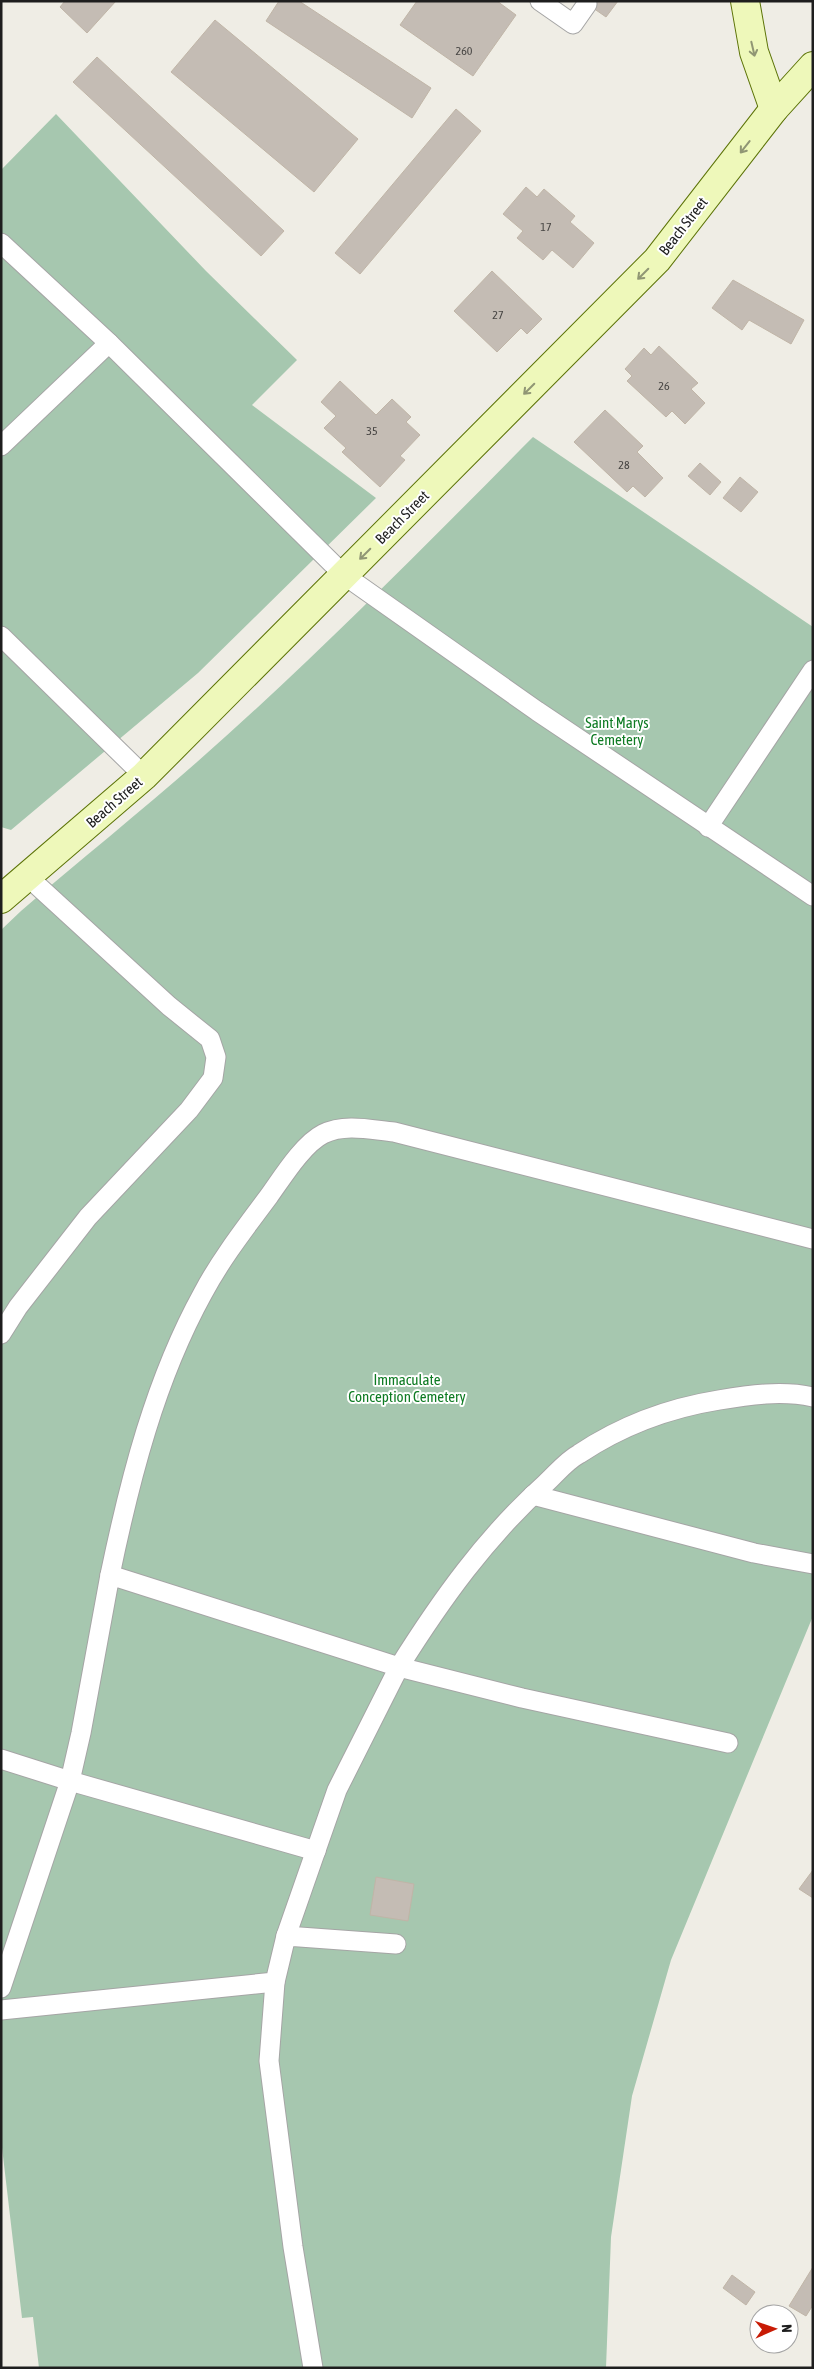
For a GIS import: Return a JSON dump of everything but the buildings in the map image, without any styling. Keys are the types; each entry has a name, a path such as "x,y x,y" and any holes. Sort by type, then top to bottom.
{"street":[{"path":"745,1 754,52 774,108"},
{"name":"Beach Street","path":"1,898 144,776 657,260 774,108 813,66"}],"lane":[{"path":"540,1 573,24 587,4"},
{"path":"1,243 109,344 344,575 537,711 813,896"},
{"path":"1,446 109,344"},
{"path":"1,636 144,776"},
{"path":"708,827 813,670"},
{"path":"1,1334 18,1307 88,1217 189,1110 213,1078 216,1056 210,1039 170,1006 27,876"},
{"path":"1,1988 70,1781 127,1493 168,1366 203,1292 299,1155 323,1134 350,1128 394,1132 813,1239"},
{"path":"313,2368 293,2247 269,2061 275,1982 286,1936 337,1790 399,1667 430,1616 473,1558 533,1494 578,1454 636,1423 690,1405 752,1394 800,1394 813,1397"},
{"path":"533,1494 754,1553 813,1564"},
{"path":"110,1575 399,1667 522,1698 728,1743"},
{"path":"1,1759 70,1781 316,1851"},
{"path":"286,1936 396,1944"},
{"path":"1,2010 275,1982"}],"green space":[{"path":"56,114 206,271 297,360 252,405 376,498 198,673 11,830 1,827 1,170"},
{"name":"Immaculate Conception Cemetery","path":"533,437 813,627 813,1616 671,1960 632,2096 611,2237 606,2368 39,2368 33,2317 22,2318 1,2139 1,930 241,723 368,602"}],"park label":[{"name":"Saint Marys Cemetery","path":"617,730"}]}
